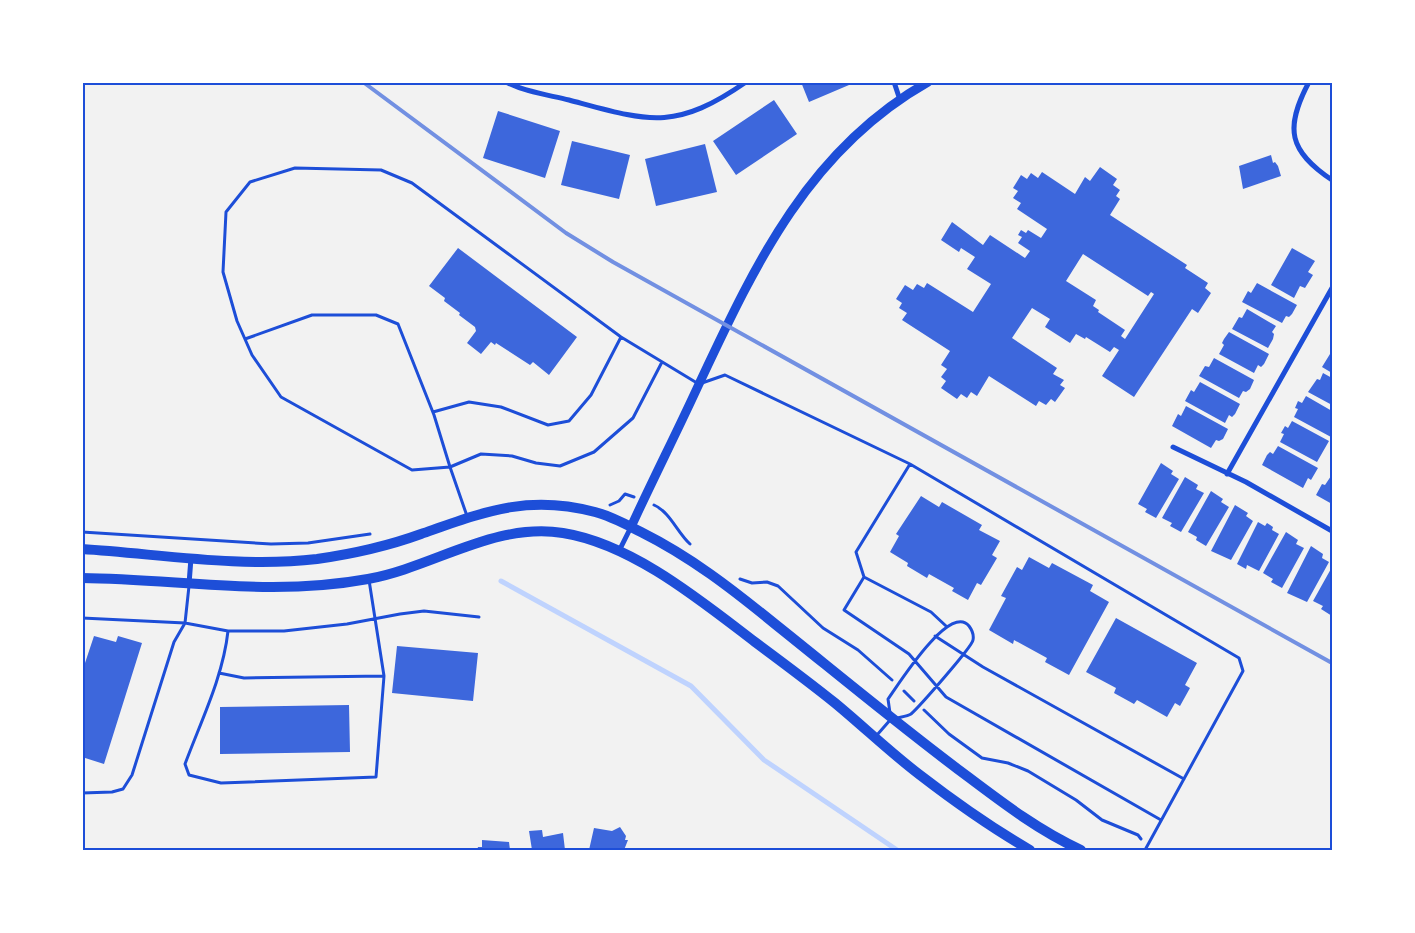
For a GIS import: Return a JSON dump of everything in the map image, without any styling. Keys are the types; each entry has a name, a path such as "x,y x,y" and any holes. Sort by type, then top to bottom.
{"main road":[{"path":"82,549 251,562 320,558 394,542 467,516 500,508 543,504 597,513 664,544 719,578 891,718 993,796 1036,825 1081,850"},
{"path":"82,578 140,579 189,586 288,588 369,579 417,566 488,539 531,531 560,532 584,537 619,552 662,575 706,604 836,704 875,738 964,808 1030,850"}],"street":[{"path":"506,82 633,117 657,119 681,117 703,108 746,82"},
{"path":"894,82 900,100"},
{"path":"1308,82 1294,114 1296,137 1308,163 1332,180"},
{"path":"619,552 745,289 772,239 791,210 824,168 847,144 900,100 926,83"},
{"path":"1226,474 1332,288"},
{"path":"1173,447 1246,482 1332,532"},
{"path":"189,586 191,557"}],"lane":[{"path":"662,362 634,418 594,452 560,466 536,463 512,456 481,454 450,466 412,470 282,397 252,355 237,322 223,272 226,212 250,182 295,168 381,170 412,183 621,337 662,362 699,385 725,375 910,464 1239,658 1243,671 1145,849"},
{"path":"245,339 312,314 376,315 398,324 433,412 467,516"},
{"path":"433,412 469,402 501,407 548,425 569,421 591,395 621,337"},
{"path":"910,464 856,552 864,577 931,612 946,626"},
{"path":"864,577 844,610 909,654 946,697 1161,820"},
{"path":"228,631 226,653 185,764 189,775 220,783 376,777 384,676 369,579"},
{"path":"82,793 123,790 132,775 174,642 184,623 189,586"},
{"path":"82,618 184,623 228,631 284,631 347,624 424,611 479,617"},
{"path":"875,738 891,718 910,715 964,655 973,641 972,630 967,623 959,620 946,626 935,636 888,699 891,718"},
{"path":"935,636 964,655 1184,779"},
{"path":"219,672 244,678 384,676"}],"path":[{"path":"603,504 610,505 626,494 662,509 676,530 696,550"},
{"path":"82,532 271,544 308,543 380,533"},
{"path":"733,574 752,583 767,582 778,586 823,628 858,650 949,734 982,758 1008,763 1028,771 1076,800 1102,820 1138,835 1145,849"}],"building":[{"path":"801,82 848,82 849,85 809,102"},
{"path":"774,100 797,134 736,175 713,141"},
{"path":"498,111 560,131 545,178 483,158"},
{"path":"572,141 630,155 619,199 561,185"},
{"path":"705,144 717,192 656,206 645,159"},
{"path":"1271,155 1273,163 1275,162 1278,166 1281,176 1243,189 1239,166"},
{"path":"1100,167 1117,179 1113,185 1120,190 1116,196 1120,199 1110,215 1187,265 1185,268 1208,283 1205,288 1211,293 1198,313 1192,309 1134,397 1102,376 1119,350 1114,347 1110,352 1086,337 1085,339 1076,334 1070,343 1045,327 1050,319 1032,308 1012,338 1057,368 1053,374 1064,380 1060,385 1065,388 1055,402 1051,399 1046,405 1039,401 1036,406 989,376 977,396 971,392 967,398 961,394 957,399 941,388 946,381 941,377 947,369 941,365 950,351 902,320 907,313 899,308 902,303 896,299 905,285 913,290 917,284 924,288 927,283 973,312 991,284 967,269 975,257 961,248 959,252 941,240 952,222 983,245 990,235 1025,258 1030,251 1018,243 1022,237 1018,235 1021,230 1026,233 1028,230 1041,238 1047,229 1017,209 1021,203 1013,198 1018,191 1013,188 1021,175 1027,179 1031,173 1038,178 1042,172 1075,194 1085,177 1090,181","holes":["1083,254 1148,296 1151,292 1154,294 1125,339 1121,336 1125,330 1098,312 1099,310 1093,306 1096,300 1066,281"]},
{"path":"458,248 577,337 549,375 533,362 530,365 496,343 495,345 491,342 481,354 467,343 476,331 475,327 444,301 445,298 429,286"},
{"path":"1292,248 1315,261 1308,272 1313,275 1305,288 1300,286 1294,298 1271,285"},
{"path":"1257,283 1297,305 1292,314 1289,317 1286,316 1282,323 1242,302 1248,291 1251,293"},
{"path":"1247,309 1276,326 1272,332 1274,334 1273,339 1268,348 1232,329 1239,317 1242,318"},
{"path":"1229,332 1269,354 1264,364 1261,367 1258,365 1254,373 1219,354 1224,345 1222,343"},
{"path":"1330,354 1332,355 1332,373 1322,367"},
{"path":"1214,358 1254,380 1250,389 1246,392 1243,391 1239,398 1199,376 1205,366 1209,367"},
{"path":"1323,373 1332,378 1332,405 1308,392 1317,379 1320,380"},
{"path":"1200,382 1240,404 1235,414 1232,417 1229,415 1225,423 1185,401 1191,390 1194,392"},
{"path":"1306,396 1332,411 1331,437 1294,417 1298,409 1295,408 1298,401 1302,403"},
{"path":"1186,406 1228,429 1223,439 1216,440 1211,448 1172,426 1178,414 1181,416"},
{"path":"1292,421 1329,441 1317,462 1280,442 1284,434 1281,433 1285,426 1288,428"},
{"path":"1278,446 1318,468 1311,480 1308,478 1303,488 1262,465 1267,455 1270,452 1273,454"},
{"path":"1161,463 1173,471 1171,474 1179,479 1156,518 1145,512 1147,509 1138,504"},
{"path":"1331,476 1332,504 1316,495 1322,484 1325,485"},
{"path":"1185,477 1198,485 1196,489 1204,493 1181,532 1170,526 1172,523 1162,518"},
{"path":"1211,491 1223,499 1221,502 1229,507 1206,546 1196,540 1197,537 1188,532"},
{"path":"921,496 939,507 942,502 982,525 979,530 1000,541 992,555 997,558 981,585 977,583 968,600 952,591 954,588 929,574 927,578 907,566 908,563 890,552 899,536 896,534"},
{"path":"1235,505 1248,513 1246,516 1253,521 1231,560 1211,551"},
{"path":"1258,522 1265,526 1267,523 1273,527 1272,530 1279,534 1259,571 1247,565 1246,569 1237,564"},
{"path":"1286,532 1298,540 1296,544 1304,548 1282,588 1271,582 1273,579 1263,573"},
{"path":"1311,546 1323,554 1322,558 1329,562 1307,602 1287,593"},
{"path":"1029,557 1049,568 1052,563 1093,585 1090,591 1109,602 1069,675 1045,662 1047,658 1014,640 1013,644 989,630 1006,598 1001,596 1017,567 1022,570"},
{"path":"1332,567 1332,616 1321,609 1323,606 1313,601"},
{"path":"1116,618 1197,663 1185,685 1190,688 1180,706 1175,703 1167,717 1137,700 1134,704 1114,693 1116,688 1086,672"},
{"path":"94,636 116,642 118,636 142,643 104,764 82,757 82,672"},
{"path":"397,646 478,653 473,701 392,693"},
{"path":"349,705 350,752 220,754 220,707"},
{"path":"620,827 626,836 625,840 628,840 624,850 589,850 594,828 612,831"},
{"path":"542,830 543,837 563,833 565,850 532,850 529,831"},
{"path":"482,840 509,842 510,850 477,850 478,847 482,847"}],"waterway":[{"path":"501,581 691,686 764,760 897,850"}],"railway":[{"path":"363,82 566,233 613,262 1332,663"}]}
